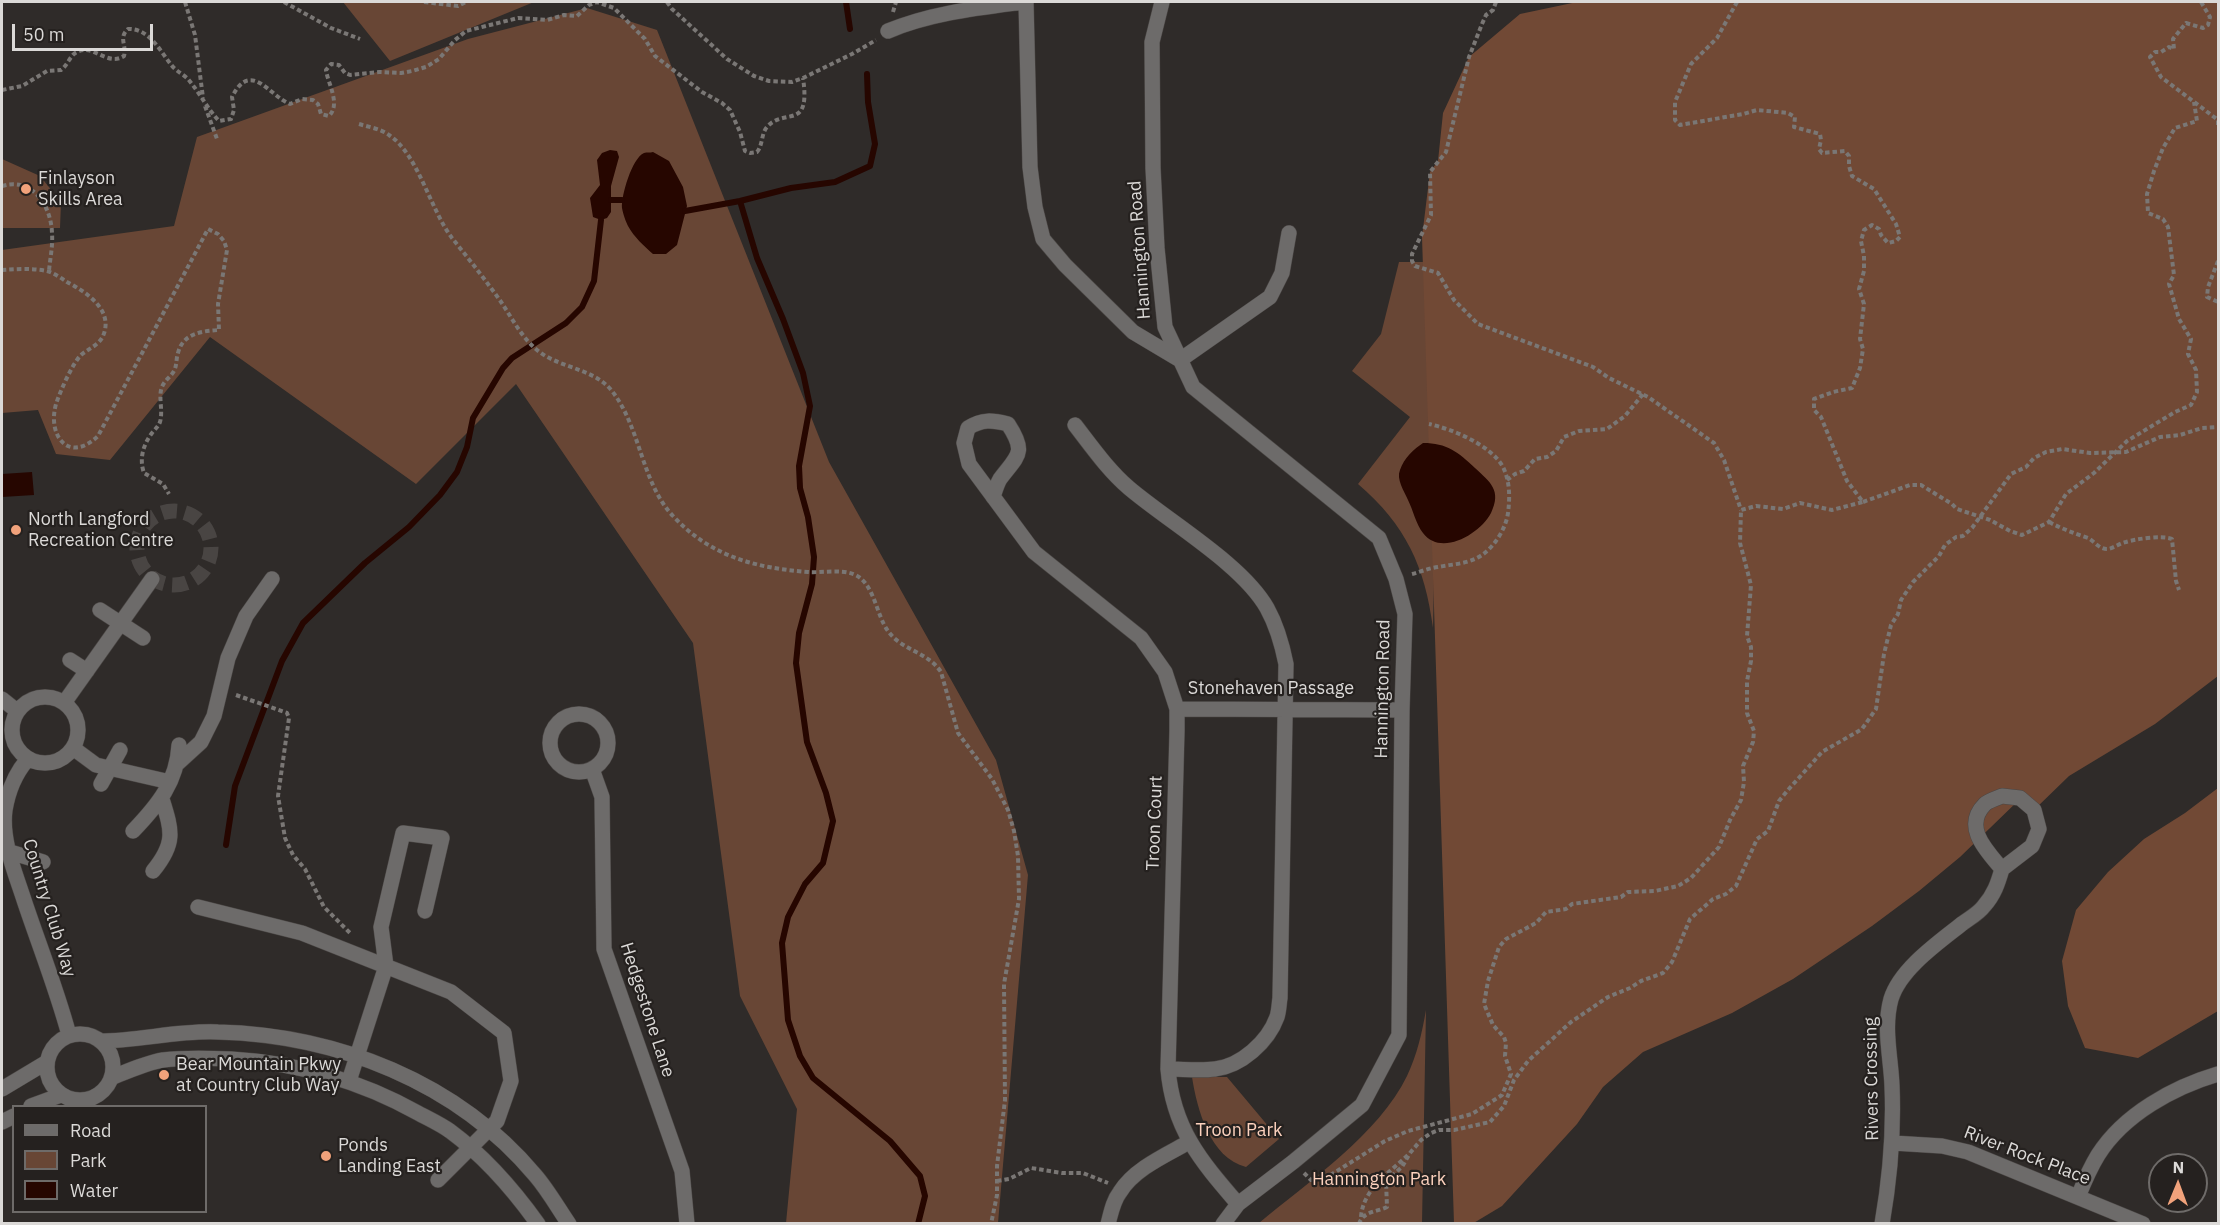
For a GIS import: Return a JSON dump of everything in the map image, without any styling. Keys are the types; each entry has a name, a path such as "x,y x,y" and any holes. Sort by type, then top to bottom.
{"street":[{"path":"888,31 910,21 1025,2 1030,167 1035,207 1043,239 1065,265 1133,332 1180,360 1270,297 1282,273 1288,233"},
{"name":"Hannington Road","path":"1162,2 1152,42 1153,168 1157,248 1165,327 1193,387 1379,538 1396,579 1405,614 1399,1035 1362,1104 1293,1162 1238,1204 1223,1224"},
{"name":"Troon Court","path":"993,497 999,481 1014,464 1019,449 1017,438 1008,424 993,420 979,421 968,428 964,443 969,464 993,497 1034,552 1141,638 1165,672 1177,709 1168,1069 1170,1092 1178,1119 1189,1142 1238,1204"},
{"path":"1075,425 1100,459 1128,487 1225,563 1249,585 1267,607 1281,637 1286,664 1280,998 1277,1016 1270,1031 1259,1044 1231,1065 1214,1069 1168,1069"},
{"path":"64,703 152,579"},
{"path":"178,763 201,742 214,716 228,658 246,616 273,579"},
{"path":"100,610 143,638"},
{"path":"70,660 87,671"},
{"path":"41,697 55,698 64,703 74,714 79,727 73,748 64,758 53,763 27,760 16,750 12,737 12,724 17,711 28,701 41,697"},
{"path":"2,699 17,711"},
{"name":"Stonehaven Passage","path":"1177,709 1402,710"},
{"path":"134,831 162,798 178,763 179,745"},
{"path":"73,748 96,765 170,782"},
{"path":"101,784 120,750"},
{"name":"Country Club Way","path":"27,760 6,787 6,831 10,852 69,1035"},
{"name":"Hedgestone Lane","path":"592,769 602,797 604,949 682,1171 687,1224"},
{"name":"Rivers Crossing","path":"1882,1224 1893,1143 1892,1084 1887,1035 1891,999 1906,973 1927,952 1983,907 1996,888 2002,869 2032,846 2038,829 2034,810 2020,798 2001,796 1985,804 1976,820 1977,839 2002,869"},
{"path":"153,871 170,847 169,822 162,798"},
{"path":"349,1081 386,966 381,927 403,834 442,838 425,911"},
{"path":"10,852 43,862"},
{"path":"198,907 302,933 451,992 504,1033 511,1081 497,1121 438,1180"},
{"path":"100,1041 126,1041 172,1033 216,1031 264,1034 314,1042 402,1073 462,1108 490,1129 535,1175 569,1224"},
{"path":"69,1035 91,1036 100,1041 109,1052 113,1065 111,1078 103,1091 90,1099 75,1100 61,1095 52,1086 47,1074 47,1062 51,1051 59,1041 69,1035"},
{"path":"111,1078 162,1060 206,1058 266,1061 310,1069 349,1081 391,1098 448,1130 471,1148 515,1192 538,1224"},
{"path":"2,1089 47,1062"},
{"path":"2078,1197 2100,1153 2143,1110 2172,1091 2218,1074"},
{"path":"36,1105 61,1095"},
{"path":"1108,1224 1120,1191 1146,1167 1189,1142"},
{"name":"River Rock Place","path":"1893,1143 1942,1146 1968,1152 2143,1224"}],"path":[{"path":"185,2 195,35 203,101 217,139"},
{"path":"284,2 331,28 360,39"},
{"path":"424,2 458,6 466,2"},
{"path":"2,90 22,86 47,71 61,70 75,52 90,51 108,59 119,59 126,51 123,34 128,29 134,29 140,31 158,46 219,121 227,121 233,115 234,110 231,104 234,92 242,83 254,81 262,83 290,104 302,99 313,100 318,104 321,114 329,116 334,107 326,70 331,64 339,65 345,73 350,75 412,71 426,67 438,59 454,40 466,31 518,18 541,21 564,15 578,16 589,4 597,2 614,8 645,39 663,63 730,110 740,132 745,151 750,153 757,153 761,148 764,132 772,122 796,116 800,111 805,92 803,78"},
{"path":"667,2 739,68 769,81 792,82 852,54 888,31 896,2"},
{"path":"1293,1162 1311,1180 1329,1176 1384,1141 1408,1131 1472,1114 1502,1095 1511,1074 1505,1056 1506,1043 1504,1037 1493,1025 1484,1004 1488,981 1499,947 1506,939 1536,923 1546,912 1566,909 1572,904 1621,897 1628,892 1655,891 1678,886 1691,878 1719,847 1741,800 1744,782 1743,766 1753,742 1754,731 1748,713 1747,681 1751,662 1751,647 1747,636 1750,585 1740,543 1741,510 1724,460 1714,443 1643,394 1609,378 1593,367 1478,324 1459,305 1438,273 1415,266 1412,261 1412,254 1431,215 1430,172 1446,152 1450,126 1469,57 1486,15 1493,10 1496,2"},
{"path":"1737,2 1717,38 1690,64 1675,102 1675,120 1680,125 1757,110 1788,113 1795,117 1794,127 1820,134 1819,149 1822,153 1845,151 1849,156 1852,176 1874,189 1896,224 1900,237 1888,243 1879,229 1872,225 1864,230 1861,242 1864,271 1859,289 1864,304 1860,339 1863,350 1860,368 1852,388 1814,399 1814,410 1821,417 1847,481 1863,502"},
{"path":"2201,2 2210,17 2208,25 2203,28 2186,23 2173,39 2174,49 2169,47 2162,52 2155,52 2151,57 2161,78 2218,120 2218,125"},
{"path":"1741,510 1756,506 1783,509 1800,503 1832,510 1863,502 1910,485 1921,485 1957,509 2022,535 2049,522 2066,494 2094,473 2127,441 2191,405 2198,392 2196,370 2188,354 2191,339 2179,319 2169,284 2174,274 2168,227 2163,219 2148,213 2147,194 2163,148 2175,128 2197,122 2194,102"},
{"path":"359,124 387,133 406,152 445,229 529,342 548,358 602,381 612,391 630,421 650,479 665,507 674,518 706,544 723,554 743,561 806,572 854,574 862,579 889,633 935,663 946,685 958,733 1001,794 1011,820 1018,856 1020,879 1018,899 1005,984 1005,1100 997,1166 995,1211 991,1224"},
{"path":"2,186 23,184 38,193 48,212 52,232 49,271"},
{"path":"2,270 49,271 88,293 101,310 104,321 101,340 75,362 54,412 54,423 59,440 77,449 89,445 98,436 208,229 218,234 224,241 227,250 218,304 219,330 192,334 181,345 174,372 163,382 161,388 161,420 146,442 142,453 141,465 144,473 163,484 169,494"},
{"path":"2218,261 2208,287 2207,297 2218,302"},
{"path":"1507,480 1524,471 1535,459 1547,457 1556,451 1564,438 1579,431 1607,429 1625,416 1643,394"},
{"path":"1396,579 1437,567 1467,562 1482,555 1496,541 1507,523 1510,500 1503,466 1486,450 1461,434 1429,424"},
{"path":"1359,1224 1370,1191 1421,1140 1439,1130 1454,1130 1490,1122 1504,1106 1514,1080 1528,1061 1571,1022 1608,997 1663,973 1672,962 1690,919 1707,903 1726,894 1736,886 1757,839 1768,831 1779,801 1822,752 1862,729 1876,709 1884,654 1891,625 1898,614 1901,600 1913,582 1939,556 1945,545 1956,537 1963,536 1972,528 2011,474 2026,467 2034,458 2046,452 2062,449 2090,453 2126,452 2160,437 2218,427"},
{"path":"2049,522 2109,549 2129,541 2137,542 2147,538 2172,539 2179,590"},
{"path":"230,693 287,713 289,718 278,795 285,838 293,855 305,869 324,907 356,938"},
{"path":"1361,1218 1387,1207 1386,1181 1406,1163 1410,1153"},
{"path":"997,1181 1009,1179 1025,1170 1040,1169 1090,1174 1120,1191"}],"green space":[{"path":"343,2 534,2 390,61"},
{"path":"587,8 657,30 829,462 996,760 1028,875 998,1223 786,1223 797,1109 740,996 693,643 516,384 416,484 210,337 110,460 56,454 38,410 2,413 2,250 174,226 197,137 468,39"},
{"name":"Finlayson Skills Area","path":"2,159 40,176 61,202 60,228 2,228"},
{"path":"1399,262 1440,262 1433,628 1425,586 1410,548 1389,515 1358,484 1410,417 1352,371 1381,334"},
{"name":"Hannington Park","path":"1426,1010 1422,1223 1259,1223 1341,1156 1379,1118 1395,1097 1411,1068"},
{"name":"Troon Park","path":"1192,1077 1227,1077 1279,1139 1246,1167 1234,1162 1223,1154 1207,1131 1197,1103"}],"shaded area":[{"path":"1577,2 2218,2 2218,676 2155,724 2069,776 2034,810 2020,799 1960,857 1919,891 1793,979 1732,1013 1643,1052 1603,1087 1577,1124 1502,1206 1472,1224 1454,1223 1422,237 1430,172 1438,161 1443,113 1469,57 1520,14"},
{"path":"2218,788 2218,1011 2138,1058 2085,1048 2068,1006 2062,961 2076,910 2108,872 2144,839 2185,813"}],"water":[{"path":"610,150 617,151 619,157 611,186 611,212 607,218 601,220 593,217 590,198 600,185 597,160 602,153"},
{"path":"653,152 669,161 683,187 687,206 677,245 666,254 653,254 639,241 628,226 622,208 625,187 635,162 644,153"},
{"path":"1423,443 1446,447 1457,453 1485,478 1495,492 1494,505 1486,521 1460,540 1440,543 1431,540 1423,533 1401,485 1399,474 1404,462"},
{"path":"32,472 34,495 2,497 2,474"}],"waterway":[{"path":"846,2 850,29"},
{"path":"685,211 740,201 791,188 835,182 870,166 875,144 868,102 867,74"},
{"path":"611,200 622,200"},
{"path":"740,201 757,258 803,373 810,406 799,466 800,488 808,517 814,557 812,584 799,633 796,663 807,742 826,793 833,821 823,863 805,884 788,917 782,943 788,1020 800,1056 813,1078 890,1141 920,1176 925,1196 918,1224"},
{"path":"226,845 235,786 282,661 303,623 365,563 409,527 440,495 457,472 467,447 473,418 503,368 512,358 566,323 582,307 594,281 601,220"}],"tunnel":[{"path":"167,511 181,511 195,517 205,527 211,541 211,548 211,555 205,569 195,579 181,585 167,585 153,579 143,569 137,555 137,541 143,527 153,517 167,511"}],"place":[{"name":"Finlayson Skills Area","path":"26,189"},
{"name":"North Langford Recreation Centre","path":"16,530"},
{"name":"Bear Mountain Pkwy at Country Club Way","path":"164,1075"},
{"name":"Ponds Landing East","path":"326,1156"}]}
